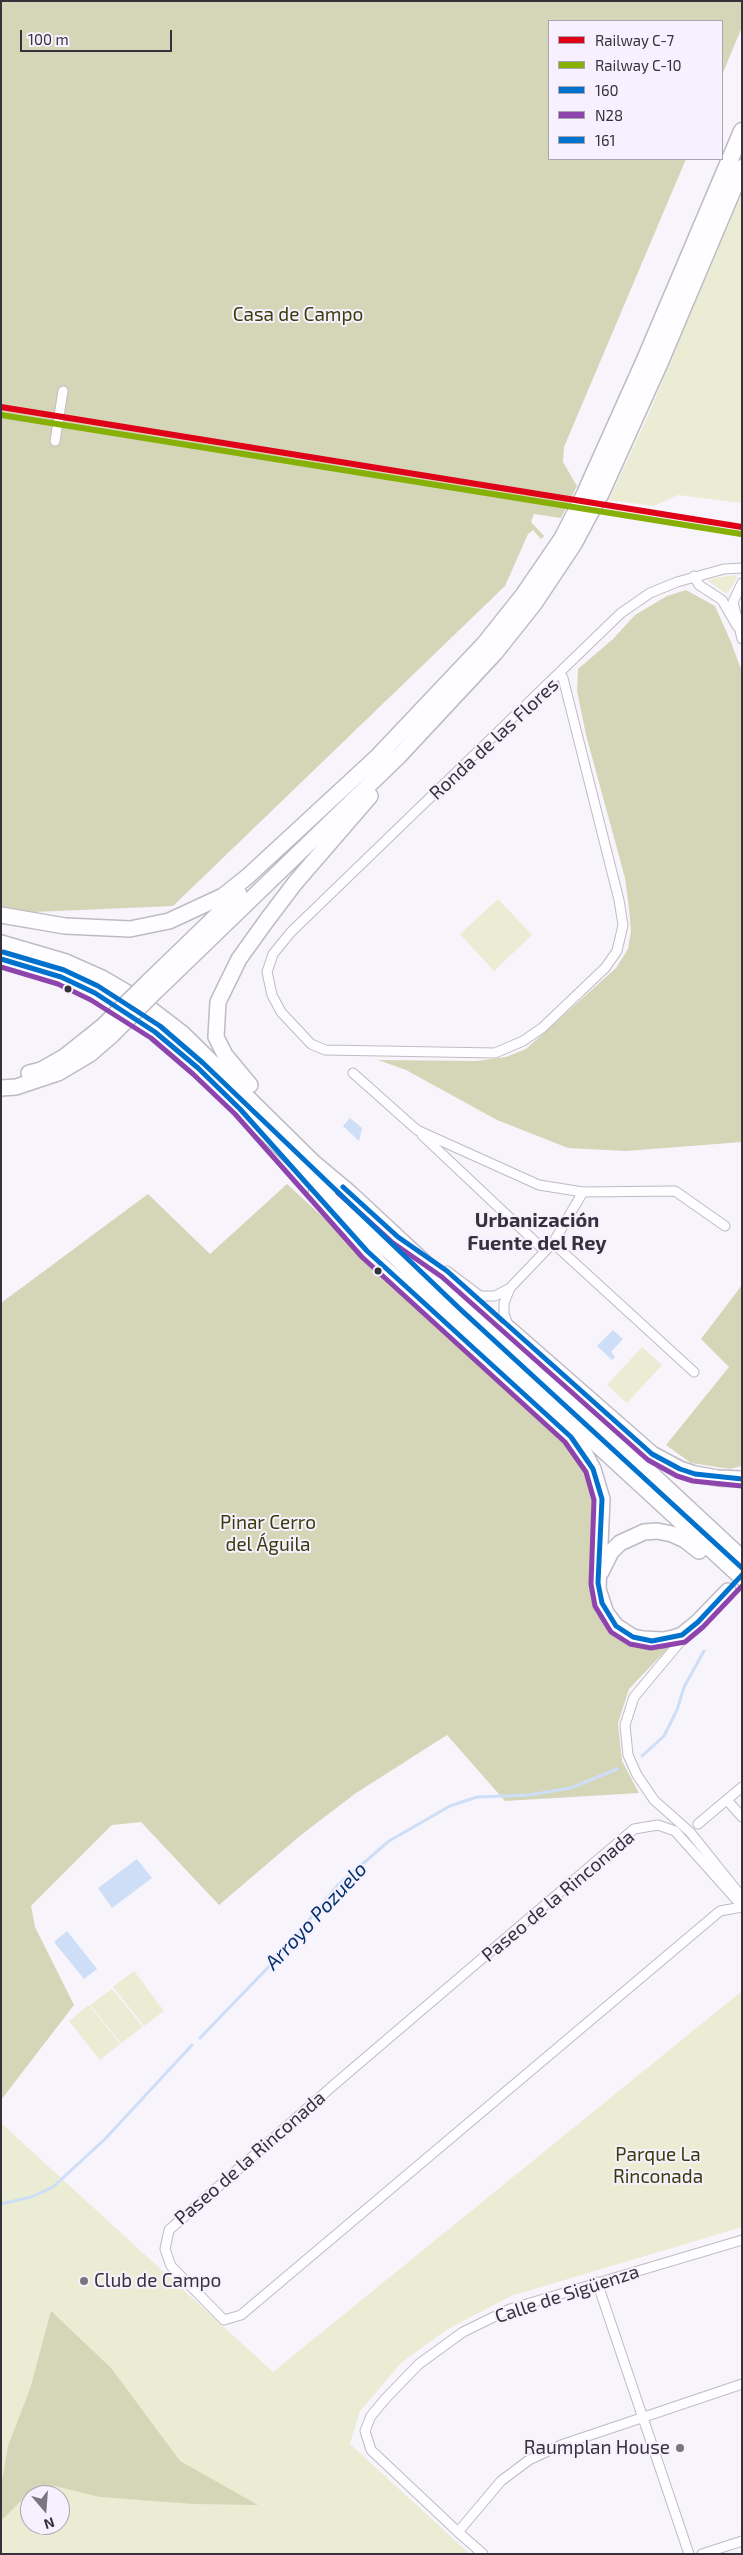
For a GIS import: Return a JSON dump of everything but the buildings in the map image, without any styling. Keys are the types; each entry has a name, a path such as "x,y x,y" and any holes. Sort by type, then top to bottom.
{"highway":[{"path":"593,492 644,362 742,131"},
{"path":"1,1088 16,1087 58,1073 90,1054 107,1030 399,756 495,653 534,604 660,362 742,168"},
{"path":"1,915 101,930 142,928 169,921 224,896 340,792 444,689 484,644 568,541"},
{"path":"351,1194 237,1071 216,1037 215,1022 218,1002 239,959 295,883 380,785 399,756"},
{"path":"153,986 327,809 340,792"},
{"path":"1,942 58,960 102,978 156,1012 210,1059 314,1163 398,1237 742,1558"},
{"path":"1,959 26,965 78,984 124,1010 198,1068 455,1314 742,1578"},
{"path":"1,964 26,965"},
{"path":"1,1080 41,1070 107,1030"},
{"path":"240,1109 367,1251 558,1423 584,1454 593,1470 602,1499 598,1583 602,1603 610,1620 616,1626 633,1637 663,1640 689,1630 735,1590 685,1540 657,1531 644,1532 620,1543 606,1560 598,1583"},
{"path":"398,1237 424,1253 447,1271 640,1445 664,1461 695,1474 718,1478 742,1478"},
{"path":"567,1380 742,1544"}],"street":[{"path":"55,441 62,395"},
{"name":"Ronda de las Flores","path":"559,674 564,678 619,900 623,924 617,951 605,968 542,1028 523,1041 495,1053 325,1050 311,1044 281,1012 272,995 267,972 272,954 326,896 621,613 658,589 694,576 724,569 742,568"},
{"path":"694,576 699,585 722,600 742,639"},
{"path":"737,626 733,602 742,583"},
{"path":"353,1073 417,1130 545,1251"},
{"path":"417,1130 539,1185 583,1192 675,1191 725,1226"},
{"path":"447,1271 480,1296 495,1296 510,1288 553,1243 583,1192"},
{"path":"553,1243 694,1372"},
{"path":"510,1288 504,1303 504,1314 511,1330"},
{"path":"689,1630 634,1697 625,1725 628,1754 637,1775 654,1800 690,1832 742,1897"},
{"path":"698,1824 742,1787"},
{"path":"727,1800 742,1817"},
{"name":"Paseo de la Rinconada","path":"658,1825 675,1831 742,1906 720,1911 241,2316 224,2320 171,2266 165,2249 170,2230 336,2083 634,1829 658,1825"},
{"name":"Calle de Sigüenza","path":"483,2554 371,2450 364,2431 371,2416 419,2364 463,2332 510,2309 742,2240"},
{"path":"597,2282 689,2554"},
{"path":"458,2532 502,2481 529,2460 560,2445 742,2384"},
{"path":"702,2554 742,2541"}],"green space":[{"name":"Casa de Campo","path":"1,1 742,1 742,27 723,73 723,20 548,20 548,160 686,160 564,447 563,462 577,486 561,518 534,514 531,522 544,536 541,539 533,530 528,534 505,586 173,906 34,912 1,908"},
{"path":"742,192 742,503 678,495 654,506 609,500 647,418"},
{"path":"736,575 737,578 727,594 708,581 714,578"},
{"path":"686,590 715,606 742,672 742,1142 626,1151 568,1148 497,1120 406,1070 378,1060 476,1061 506,1057 526,1049 616,968 628,949 631,931 629,909 625,878 586,735 577,691 578,669 613,639 635,615 667,596"},
{"path":"498,899 532,935 494,971 460,934"},
{"name":"Pinar Cerro del Águila","path":"287,1184 549,1426 580,1458 593,1482 597,1509 593,1556 593,1600 611,1633 627,1644 650,1650 669,1647 629,1689 618,1723 622,1761 639,1793 505,1801 447,1735 356,1793 301,1835 219,1905 141,1822 112,1825 31,1906 35,1927 74,2005 1,2100 1,1303 148,1194 210,1254"},
{"path":"742,1285 742,1466 730,1469 691,1463 666,1445 729,1367 701,1339"},
{"path":"642,1347 662,1365 627,1403 607,1385"},
{"path":"134,1971 164,2011 144,2026 113,1987"},
{"path":"112,1989 143,2027 121,2043 90,2005"},
{"name":"Parque La Rinconada","path":"742,1991 742,2227 511,2296 446,2330 401,2363 360,2411 350,2444 470,2554 1,2554 1,2123 273,2372"},
{"path":"89,2005 120,2044 100,2060 69,2021"},
{"path":"51,2311 111,2368 180,2461 258,2505 194,2504 100,2497 70,2490 70,2485 20,2485 20,2502 1,2521 1,2487 8,2446 30,2389"}],"water":[{"path":"350,1118 362,1128 359,1141 343,1126"},
{"path":"613,1330 623,1339 611,1352 615,1357 612,1360 597,1346"},
{"path":"137,1859 152,1878 112,1908 98,1888"},
{"path":"67,1931 97,1969 84,1979 54,1942"}],"waterway":[{"name":"Arroyo Pozuelo","path":"642,1756 664,1736 677,1710 684,1687 704,1651"},
{"name":"Arroyo Pozuelo","path":"200,2038 281,1954 337,1886 389,1841 450,1806 477,1797 529,1795 571,1788 617,1769"},
{"name":"Arroyo Pozuelo","path":"1,2204 31,2197 53,2187 105,2139 192,2045"}],"rail line":[{"name":"C-7","path":"1,407 742,527"},
{"name":"C-10","path":"1,415 741,534"}],"transit line":[{"name":"161","path":"3,952 64,970 98,986 160,1026 203,1063 460,1309 742,1568"},
{"name":"160","path":"1,959 61,977 95,993 155,1032 198,1068 240,1109 367,1251 571,1437 593,1469 602,1499 598,1583 602,1603 616,1626 633,1637 652,1641 682,1635 698,1622 742,1575"},
{"name":"N28","path":"1,967 58,984 91,1000 151,1038 235,1114 362,1257 565,1442 586,1472 594,1500 591,1584 595,1606 611,1632 630,1644 651,1648 685,1642 703,1627 742,1586"},
{"name":"160","path":"343,1187 398,1237 447,1271 652,1454 680,1469 695,1474 742,1479"},
{"name":"N28","path":"338,1193 393,1243 442,1277 648,1460 677,1476 693,1481 742,1486"}],"place":[{"name":"Club de Campo","path":"84,2281"},
{"name":"Raumplan House","path":"680,2448"}],"district":[{"name":"Urbanización Fuente del Rey","path":"537,1232"}]}
